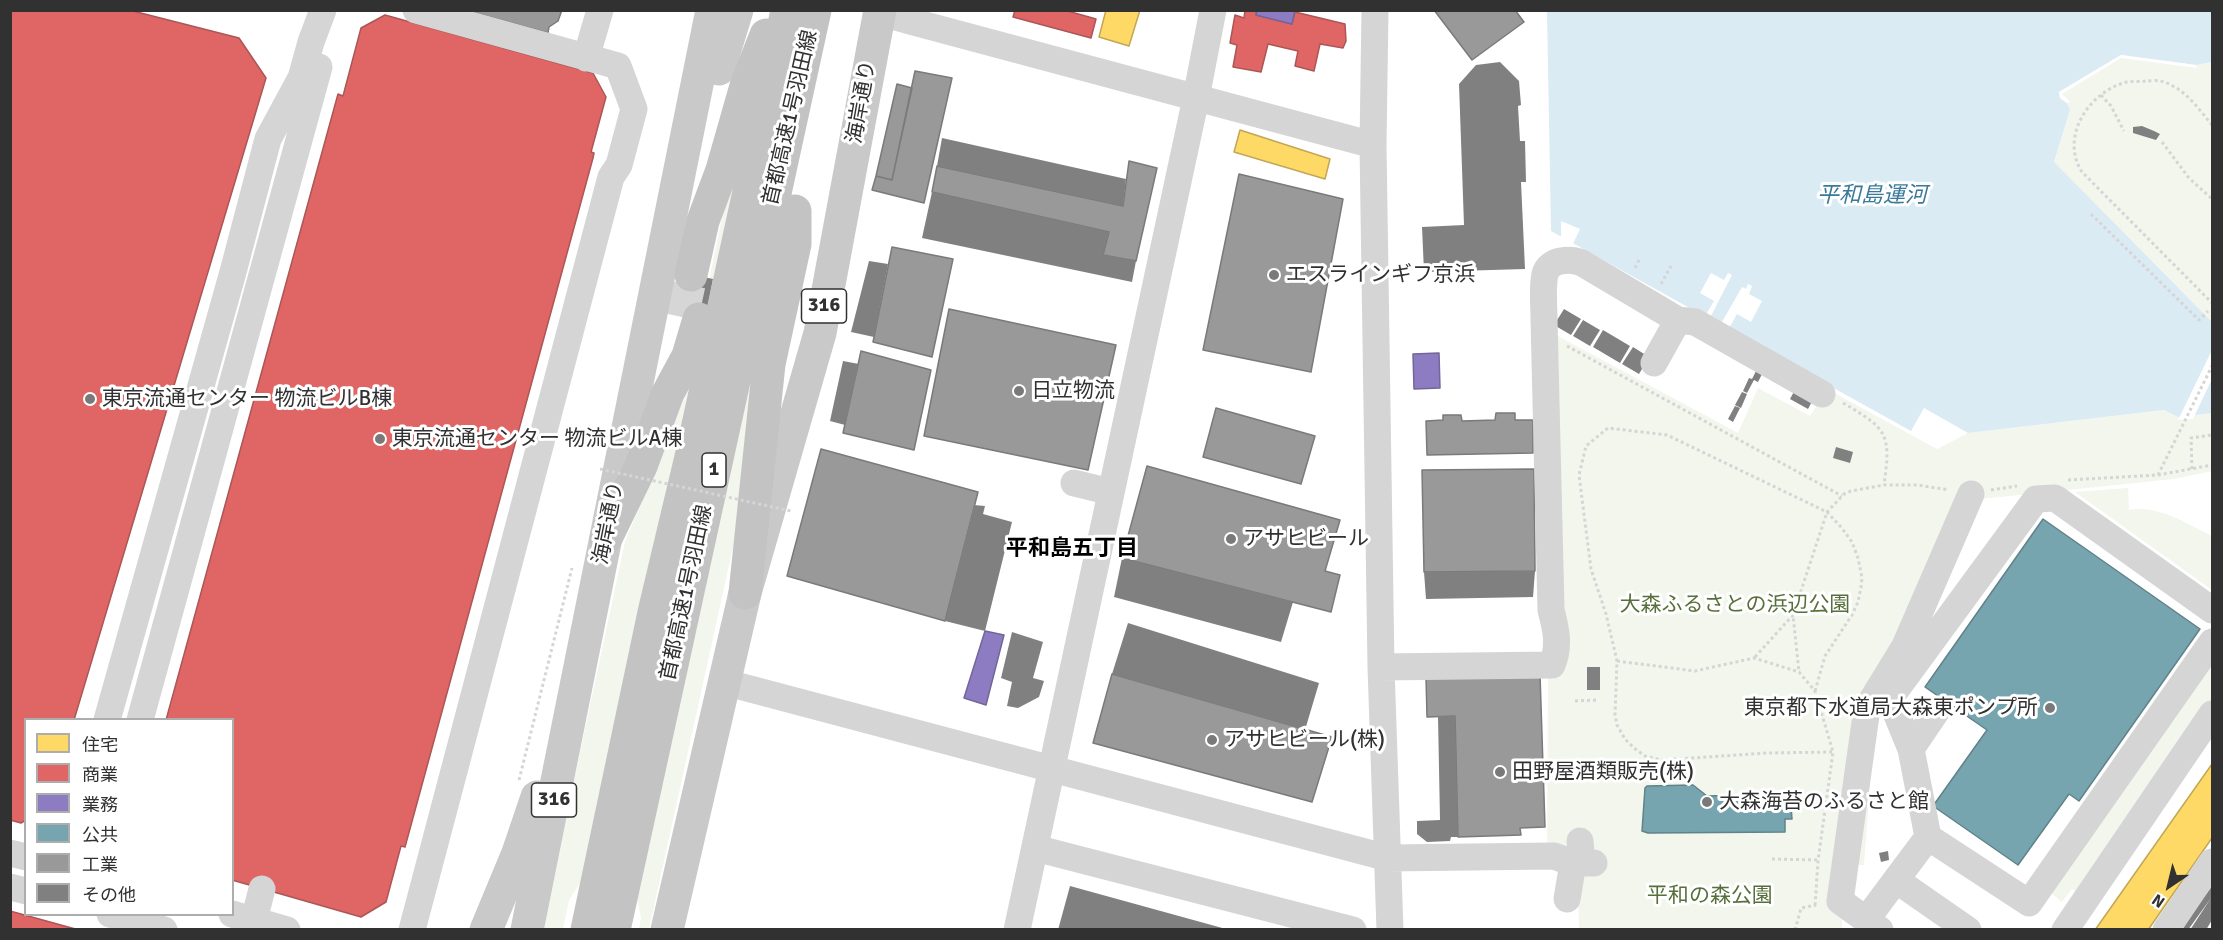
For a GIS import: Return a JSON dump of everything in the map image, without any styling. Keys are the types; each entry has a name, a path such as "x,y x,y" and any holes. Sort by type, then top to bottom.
{"highway":[{"path":"699,276 715,224 714,196 746,86 775,10"},
{"name":"首都高速1号羽田線","path":"587,930 655,608 691,457 787,10"},
{"name":"首都高速1号羽田線","path":"614,930 815,10"},
{"path":"745,593 770,355 795,244 795,212 802,175 823,10"},
{"path":"606,538 641,466 668,393 688,356 690,318"}],"main road":[{"name":"海岸通り","path":"724,682 745,593 819,333 878,11"},
{"name":"海岸通り","path":"527,930 685,150 706,116 716,13"},
{"path":"486,930 518,853 579,670"},
{"name":"316","path":"667,930 724,682"},
{"path":"687,930 693,816"}],"street":[{"path":"108,718 230,284 268,140 301,78 323,10"},
{"path":"141,718 326,42 330,10"},
{"path":"412,930 611,177 619,165 634,109 618,66 416,10"},
{"path":"586,58 600,10"},
{"path":"1017,930 1213,10"},
{"path":"1375,10 1373,145 1382,667 1390,930"},
{"path":"878,11 1373,145"},
{"path":"489,44 522,40"},
{"path":"1382,667 1551,665 1557,654 1557,631 1551,610 1545,333 1545,273 1550,267 1561,261 1572,259 1594,274 1678,320 1695,322 1822,394"},
{"path":"1654,363 1678,320"},
{"path":"1074,483 1111,492"},
{"path":"1928,837 1896,880 1873,925 1828,903 1845,857 1867,708 1905,646 1971,494"},
{"path":"2212,610 2055,498 2036,499 1890,698 1911,749 1928,837 2029,903 2212,642"},
{"path":"724,682 1388,858 1583,856 1567,899"},
{"path":"1911,749 1936,712"},
{"path":"2065,930 2212,714"},
{"path":"1035,848 1353,930"},
{"path":"2166,930 2212,862"},
{"path":"1896,880 1968,930"},
{"path":"262,889 243,917 287,930"},
{"path":"114,916 164,930"}],"path":[{"path":"2212,125 2185,93 2160,81 2127,82 2102,95 2089,106 2076,128 2073,144 2079,167 2212,303"},
{"path":"2102,95 2111,106 2124,131"},
{"path":"2162,142 2189,178 2212,199"},
{"path":"2091,214 2199,320 2208,311"},
{"path":"1545,333 1842,496"},
{"path":"2212,366 2164,467 2158,475 2212,465"},
{"path":"1822,394 1867,417 1884,434 1888,452 1884,485"},
{"path":"1815,691 1827,652 1858,602 1862,578 1861,566 1852,542 1827,512 1667,435 1608,428 1586,446 1579,475 1591,569 1606,614 1617,661 1615,720 1625,739 1645,756 1662,760 1767,753 1833,752"},
{"path":"2192,469 2191,438 2212,435"},
{"path":"594,473 596,462"},
{"path":"600,469 790,511"},
{"path":"1754,658 1793,615 1827,512 1842,496 1851,490 1884,485 1918,485 1971,494"},
{"path":"518,785 573,565"},
{"path":"1793,615 1799,672"},
{"path":"1617,661 1695,671 1754,658 1799,672 1815,691 1833,752 1818,861 1828,903 1801,908 1795,930"},
{"path":"1575,701 1596,700"},
{"path":"1772,858 1818,861 1845,857"}],"green space":[{"path":"2121,55 2196,65 2212,62 2212,322 2054,163 2070,110 2067,103 2060,98 2059,92"},
{"path":"735,182 586,874 569,900 563,929 542,930 625,542 685,396 729,184"},
{"path":"792,194 746,488 649,929 639,929 641,918 636,891"},
{"name":"大森ふるさとの浜辺公園","path":"1556,335 1738,433 1758,388 1810,416 1827,389 1937,449 1968,433 2164,410 2178,417 2212,413 2212,471 2174,479 1980,499 1876,702 1864,865 1841,865 1842,929 1579,929 1577,861 1547,860 1548,673 1556,613"},
{"path":"2128,488 2129,510 2161,512 2212,536 2212,590 2075,492"},
{"path":"2212,655 2212,710 2084,896 2072,889 2062,902 2051,893"}],"water":[{"name":"平和島運河","path":"1547,11 2212,11 2212,62 2196,65 2121,55 2059,92 2060,98 2067,103 2070,110 2054,162 2212,322 2212,413 2178,417 2164,410 1968,433 1924,408 1911,431 1551,231"}],"pier":[{"path":"2121,55 2196,65 2197,68 2121,58 2062,94 2070,102 2067,103 2060,98 2059,92"},
{"path":"1561,221 1580,229 1572,246 1561,240"},
{"path":"1711,273 1724,280 1728,273 1732,275 1711,316 1722,322 1742,287 1746,289 1748,284 1752,286 1749,294 1762,301 1751,322 1737,314 1727,332 1703,319 1714,301 1700,293"},
{"path":"2212,350 2212,379 2193,419 2178,420"}],"building: 住宅":[{"path":"1106,10 1140,10 1129,46 1099,37"},
{"path":"1240,130 1330,159 1325,179 1234,152"},
{"path":"2212,764 2212,838 2148,930 2095,930"}],"building: 商業":[{"name":"東京流通センター 物流ビルB棟","path":"10,10 129,10 239,38 266,78 75,718 24,718 24,821 21,823 10,820"},
{"path":"1015,10 1064,10 1096,19 1091,38 1013,17"},
{"path":"1245,10 1257,10 1256,15 1292,24 1295,12 1345,24 1346,41 1343,48 1320,44 1314,71 1295,66 1298,51 1268,44 1261,72 1233,67 1237,45 1230,43 1235,15 1244,18"},
{"name":"東京流通センター 物流ビルA棟","path":"385,15 593,73 606,97 591,152 594,153 593,158 405,847 401,846 386,902 361,917 234,881 234,718 167,718 338,94 343,96 361,28"},
{"path":"10,911 79,930 10,930"}],"building: 業務":[{"path":"1257,10 1295,10 1292,24 1256,15"},
{"path":"1439,353 1440,388 1414,389 1413,354"},
{"path":"985,631 1004,635 986,705 964,698"}],"building: 公共":[{"name":"東京都下水道局大森東ポンプ所","path":"2043,519 2200,629 2079,801 2069,794 2018,865 1933,806 1987,730 1925,687"},
{"path":"1693,785 1707,796 1785,794 1785,806 1791,806 1792,819 1785,819 1785,832 1648,833 1642,831 1647,786"}],"building: 工業":[{"path":"464,10 562,10 558,21 549,27 548,33"},
{"path":"1434,10 1515,10 1524,22 1472,60"},
{"path":"915,71 952,78 924,203 872,190 876,176 892,180"},
{"path":"897,84 912,88 892,180 876,176"},
{"path":"1129,161 1157,168 1136,261 1103,255 1109,232 932,192 937,166 1123,206"},
{"name":"エスラインギフ京浜","path":"1239,174 1343,199 1311,372 1203,350"},
{"path":"892,247 953,259 932,357 873,342"},
{"name":"日立物流","path":"949,309 1116,345 1088,470 924,436"},
{"path":"861,351 931,370 914,450 843,433"},
{"path":"1216,408 1315,436 1301,484 1203,457"},
{"path":"1496,413 1515,413 1515,420 1533,420 1533,453 1427,455 1426,421 1443,420 1443,415 1461,415 1462,421 1495,420"},
{"path":"821,449 978,492 945,621 787,576"},
{"name":"アサヒビール","path":"1147,466 1340,520 1325,571 1340,575 1331,612 1122,558"},
{"path":"1534,469 1535,571 1424,572 1422,470"},
{"name":"アサヒビール(株)","path":"1112,674 1332,737 1312,802 1093,743"},
{"name":"田野屋酒類販売(株)","path":"1540,674 1545,827 1520,828 1521,835 1458,837 1455,716 1427,717 1426,677"}],"building: その他":[{"path":"1500,62 1519,81 1520,141 1525,141 1526,182 1521,182 1525,269 1424,272 1422,227 1464,225 1459,84 1476,65"},
{"path":"2142,126 2160,134 2156,140 2133,133 2133,127"},
{"path":"942,138 1126,179 1123,206 937,166"},
{"path":"932,192 1109,232 1103,255 1136,261 1132,282 922,238"},
{"path":"869,261 888,264 874,337 851,332"},
{"path":"685,273 713,279 705,321 677,315"},
{"path":"1564,309 1581,319 1571,335 1554,325"},
{"path":"1583,320 1600,330 1590,346 1573,336"},
{"path":"1603,330 1630,346 1620,363 1593,347"},
{"path":"1633,347 1649,357 1639,374 1622,364"},
{"path":"843,361 859,364 845,425 830,421"},
{"path":"1759,365 1765,368 1758,382 1754,380 1747,393 1743,391 1749,378 1752,379"},
{"path":"1797,386 1815,396 1808,409 1790,399"},
{"path":"1742,392 1747,394 1741,408 1735,405"},
{"path":"1735,406 1740,408 1733,422 1728,419"},
{"path":"1836,447 1853,452 1850,463 1833,458"},
{"path":"974,505 985,506 983,514 1012,522 985,631 945,621"},
{"path":"1122,558 1293,602 1281,642 1114,597"},
{"path":"1535,571 1533,597 1426,599 1424,572"},
{"path":"1128,623 1319,683 1305,730 1112,674"},
{"path":"1012,632 1043,642 1033,678 1044,681 1039,697 1018,708 1007,706 1012,682 1001,678"},
{"path":"1587,667 1600,667 1600,690 1587,690"},
{"path":"1438,716 1455,716 1458,837 1451,837 1450,841 1427,842 1417,834 1417,821 1440,820"},
{"path":"1888,851 1889,860 1881,862 1879,853"},
{"path":"1070,886 1226,929 1226,930 1058,930"},
{"path":"2212,886 2212,920 2206,930 2190,930 2211,898 2188,930 2180,930"}],"tunnel":[{"path":"682,317 691,275"}],"place":[{"name":"エスラインギフ京浜","path":"1274,275"},
{"name":"日立物流","path":"1019,391"},
{"name":"東京流通センター 物流ビルB棟","path":"90,399"},
{"name":"東京流通センター 物流ビルA棟","path":"380,439"},
{"name":"アサヒビール","path":"1231,539"},
{"name":"東京都下水道局大森東ポンプ所","path":"2050,708"},
{"name":"アサヒビール(株)","path":"1212,740"},
{"name":"田野屋酒類販売(株)","path":"1500,772"},
{"name":"大森海苔のふるさと館","path":"1707,802"}],"district":[{"name":"平和島五丁目","path":"1072,549"}],"park label":[{"name":"平和の森公園","path":"1710,896"}]}
